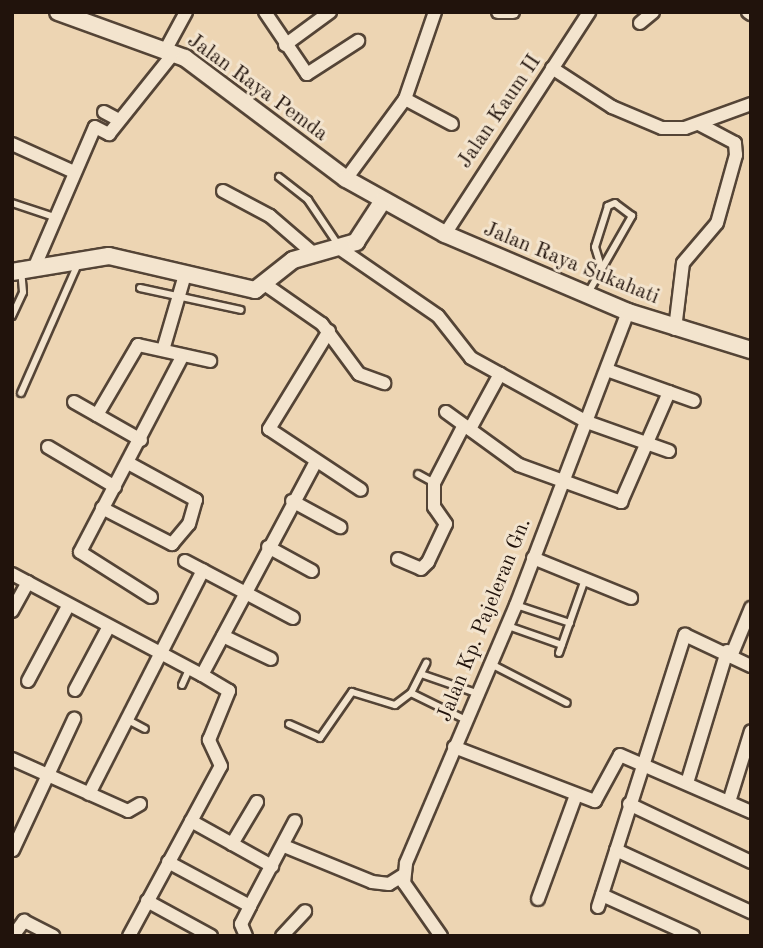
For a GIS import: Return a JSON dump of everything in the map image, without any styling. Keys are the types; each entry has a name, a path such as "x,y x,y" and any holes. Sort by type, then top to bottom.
{"main road":[{"name":"Jalan Raya Pemda","path":"58,12 170,51 346,179 382,202"},
{"name":"Jalan Raya Sukahati","path":"382,202 445,234 628,312 675,329 751,350"},
{"path":"23,269 81,255 131,258 246,291 266,285 293,260 342,250 362,237 382,202"}],"street":[{"path":"23,269 54,217 94,127 109,134 170,51 186,12"},
{"path":"285,45 330,12"},
{"path":"346,179 405,99 435,12"},
{"path":"498,12 513,12"},
{"name":"Jalan Kaum II","path":"445,234 589,12"},
{"path":"640,23 653,12"},
{"path":"266,13 285,45 309,75 358,41"},
{"path":"552,68 640,120 674,130 699,124 751,104"},
{"path":"405,99 452,124"},
{"path":"104,112 119,120"},
{"path":"675,329 683,263 717,223 736,155 735,143 699,124"},
{"path":"12,144 74,172"},
{"path":"223,191 270,216 314,254"},
{"path":"342,250 438,316 460,347 500,374 587,422 669,451"},
{"path":"163,350 185,275"},
{"path":"266,285 329,331 359,374 384,383"},
{"name":"Jalan Kp. Pajeleran Gn.","path":"402,876 454,747 508,626 628,312"},
{"path":"329,331 269,429 315,463 361,490"},
{"path":"97,415 132,350 163,350 182,358 211,361"},
{"path":"151,597 80,552 182,358"},
{"path":"607,370 694,401"},
{"path":"398,559 421,569 433,553 446,524 434,507 434,483 500,374"},
{"path":"446,412 500,454 562,485 621,502 669,393"},
{"path":"74,402 141,440"},
{"path":"48,447 115,487"},
{"path":"103,508 172,544 189,524 195,500 128,463"},
{"path":"202,675 315,463"},
{"path":"292,502 340,527"},
{"path":"268,547 312,571"},
{"path":"533,558 586,577 631,598"},
{"path":"185,561 293,618"},
{"path":"89,794 203,570"},
{"path":"12,574 108,628 202,675 230,695 209,740 220,766 129,936"},
{"path":"12,611 28,582"},
{"path":"27,681 68,606"},
{"path":"687,783 729,652 751,607"},
{"path":"75,690 108,628"},
{"path":"693,936 600,901 685,635 729,652 751,666"},
{"path":"223,636 271,659"},
{"path":"13,850 74,719"},
{"path":"729,802 751,731"},
{"path":"454,747 576,794 600,800 618,755 643,762 751,812"},
{"path":"12,759 133,812 140,804"},
{"path":"538,899 576,794"},
{"path":"232,844 257,802"},
{"path":"629,804 751,862"},
{"path":"191,821 272,866"},
{"path":"246,936 241,924 295,821"},
{"path":"284,846 372,882 389,884 402,876 441,936"},
{"path":"616,850 751,912"},
{"path":"169,862 250,906"},
{"path":"147,901 211,936"},
{"path":"282,936 305,911"},
{"path":"13,936 24,921 53,936"}],"lane":[{"path":"279,177 308,200 342,250"},
{"path":"12,203 54,217"},
{"path":"587,295 632,216 615,203 608,206 595,247 601,267"},
{"path":"21,393 81,255"},
{"path":"12,316 23,292 23,269"},
{"path":"141,288 241,310"},
{"path":"418,474 434,483"},
{"path":"508,626 561,649 586,577"},
{"path":"516,605 570,623"},
{"path":"289,724 320,738 345,695 360,693 388,707 411,693 426,663"},
{"path":"491,664 567,703"},
{"path":"181,685 189,669"},
{"path":"421,674 479,694"},
{"path":"448,711 459,688"},
{"path":"411,693 467,720"},
{"path":"126,719 145,729"}]}
